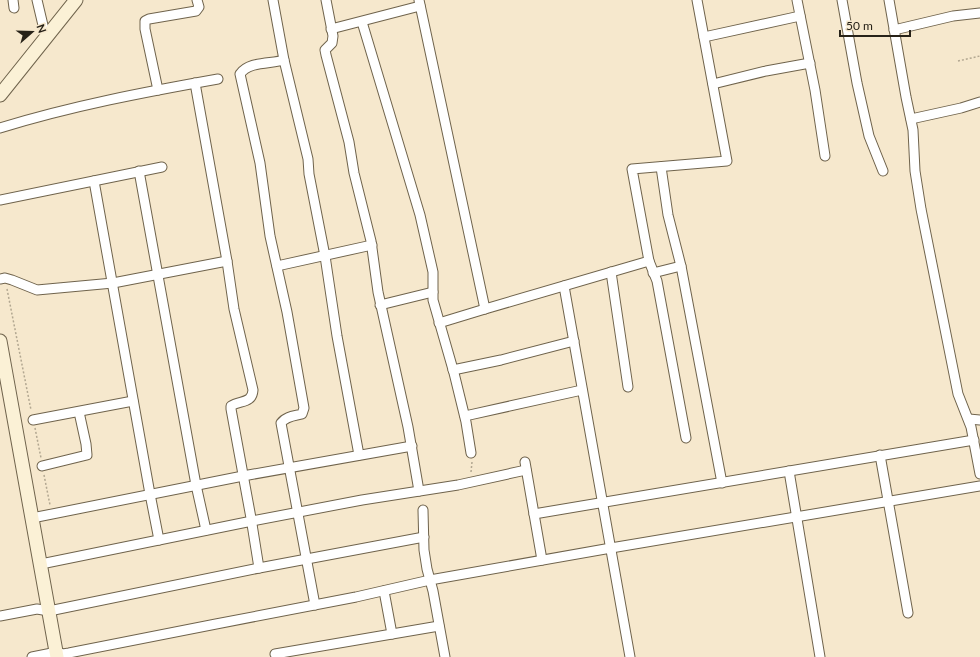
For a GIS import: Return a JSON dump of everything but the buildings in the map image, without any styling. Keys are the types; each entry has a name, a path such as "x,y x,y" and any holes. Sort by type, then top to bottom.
{"main road":[{"path":"0,95 76,0"},
{"path":"0,341 57,655"}],"street":[{"path":"37,0 46,38"},
{"path":"158,90 145,29 145,21 196,11 199,7 197,0"},
{"path":"273,0 284,60 308,159 309,174 325,256 337,336 359,455"},
{"path":"326,0 333,36 332,43 327,48 326,55 349,142 354,173 372,246 380,305 412,446 419,491"},
{"path":"686,438 657,281 649,261 632,169 727,161 697,0"},
{"path":"797,0 810,63 825,156"},
{"path":"842,0 857,83 869,136 883,171"},
{"path":"889,0 914,130 915,171 923,216 958,394 969,419 980,474"},
{"path":"332,29 362,22 419,3 485,309"},
{"path":"894,30 953,16 980,13"},
{"path":"704,37 800,16"},
{"path":"362,22 420,215 433,272 433,300 465,416 471,453"},
{"path":"284,60 263,63 247,68 240,74 260,163 270,236 304,408 302,414 288,417 281,423 315,605"},
{"path":"713,84 766,71 810,63"},
{"path":"0,128 29,119 117,98 218,79"},
{"path":"195,83 227,261 234,310 253,390 252,396 249,400 231,406 259,568"},
{"path":"911,119 961,108 980,102"},
{"path":"0,200 162,167"},
{"path":"662,167 668,215 680,266 722,482"},
{"path":"139,171 159,274 196,485 206,530"},
{"path":"94,181 159,540"},
{"path":"277,266 372,246"},
{"path":"3,279 12,280 37,290 113,283 227,261"},
{"path":"439,323 649,261"},
{"path":"653,273 680,266"},
{"path":"611,272 628,387"},
{"path":"564,286 630,657"},
{"path":"380,305 433,292"},
{"path":"453,370 501,360 574,341"},
{"path":"465,416 582,390"},
{"path":"33,420 133,401"},
{"path":"42,466 87,455 79,412"},
{"path":"969,419 980,420"},
{"path":"534,514 974,440"},
{"path":"32,518 242,476 412,446"},
{"path":"880,455 908,613"},
{"path":"41,564 298,512 471,482 526,466 542,560"},
{"path":"789,471 820,657"},
{"path":"32,657 69,653 315,605 430,580 796,516 980,486"},
{"path":"423,510 427,569 445,657"},
{"path":"0,616 37,609 49,611 259,568 424,537"},
{"path":"384,591 392,634"},
{"path":"275,654 439,626"}],"path":[{"path":"958,61 980,56"},
{"path":"3,279 52,514"},
{"path":"471,453 471,482"}]}
